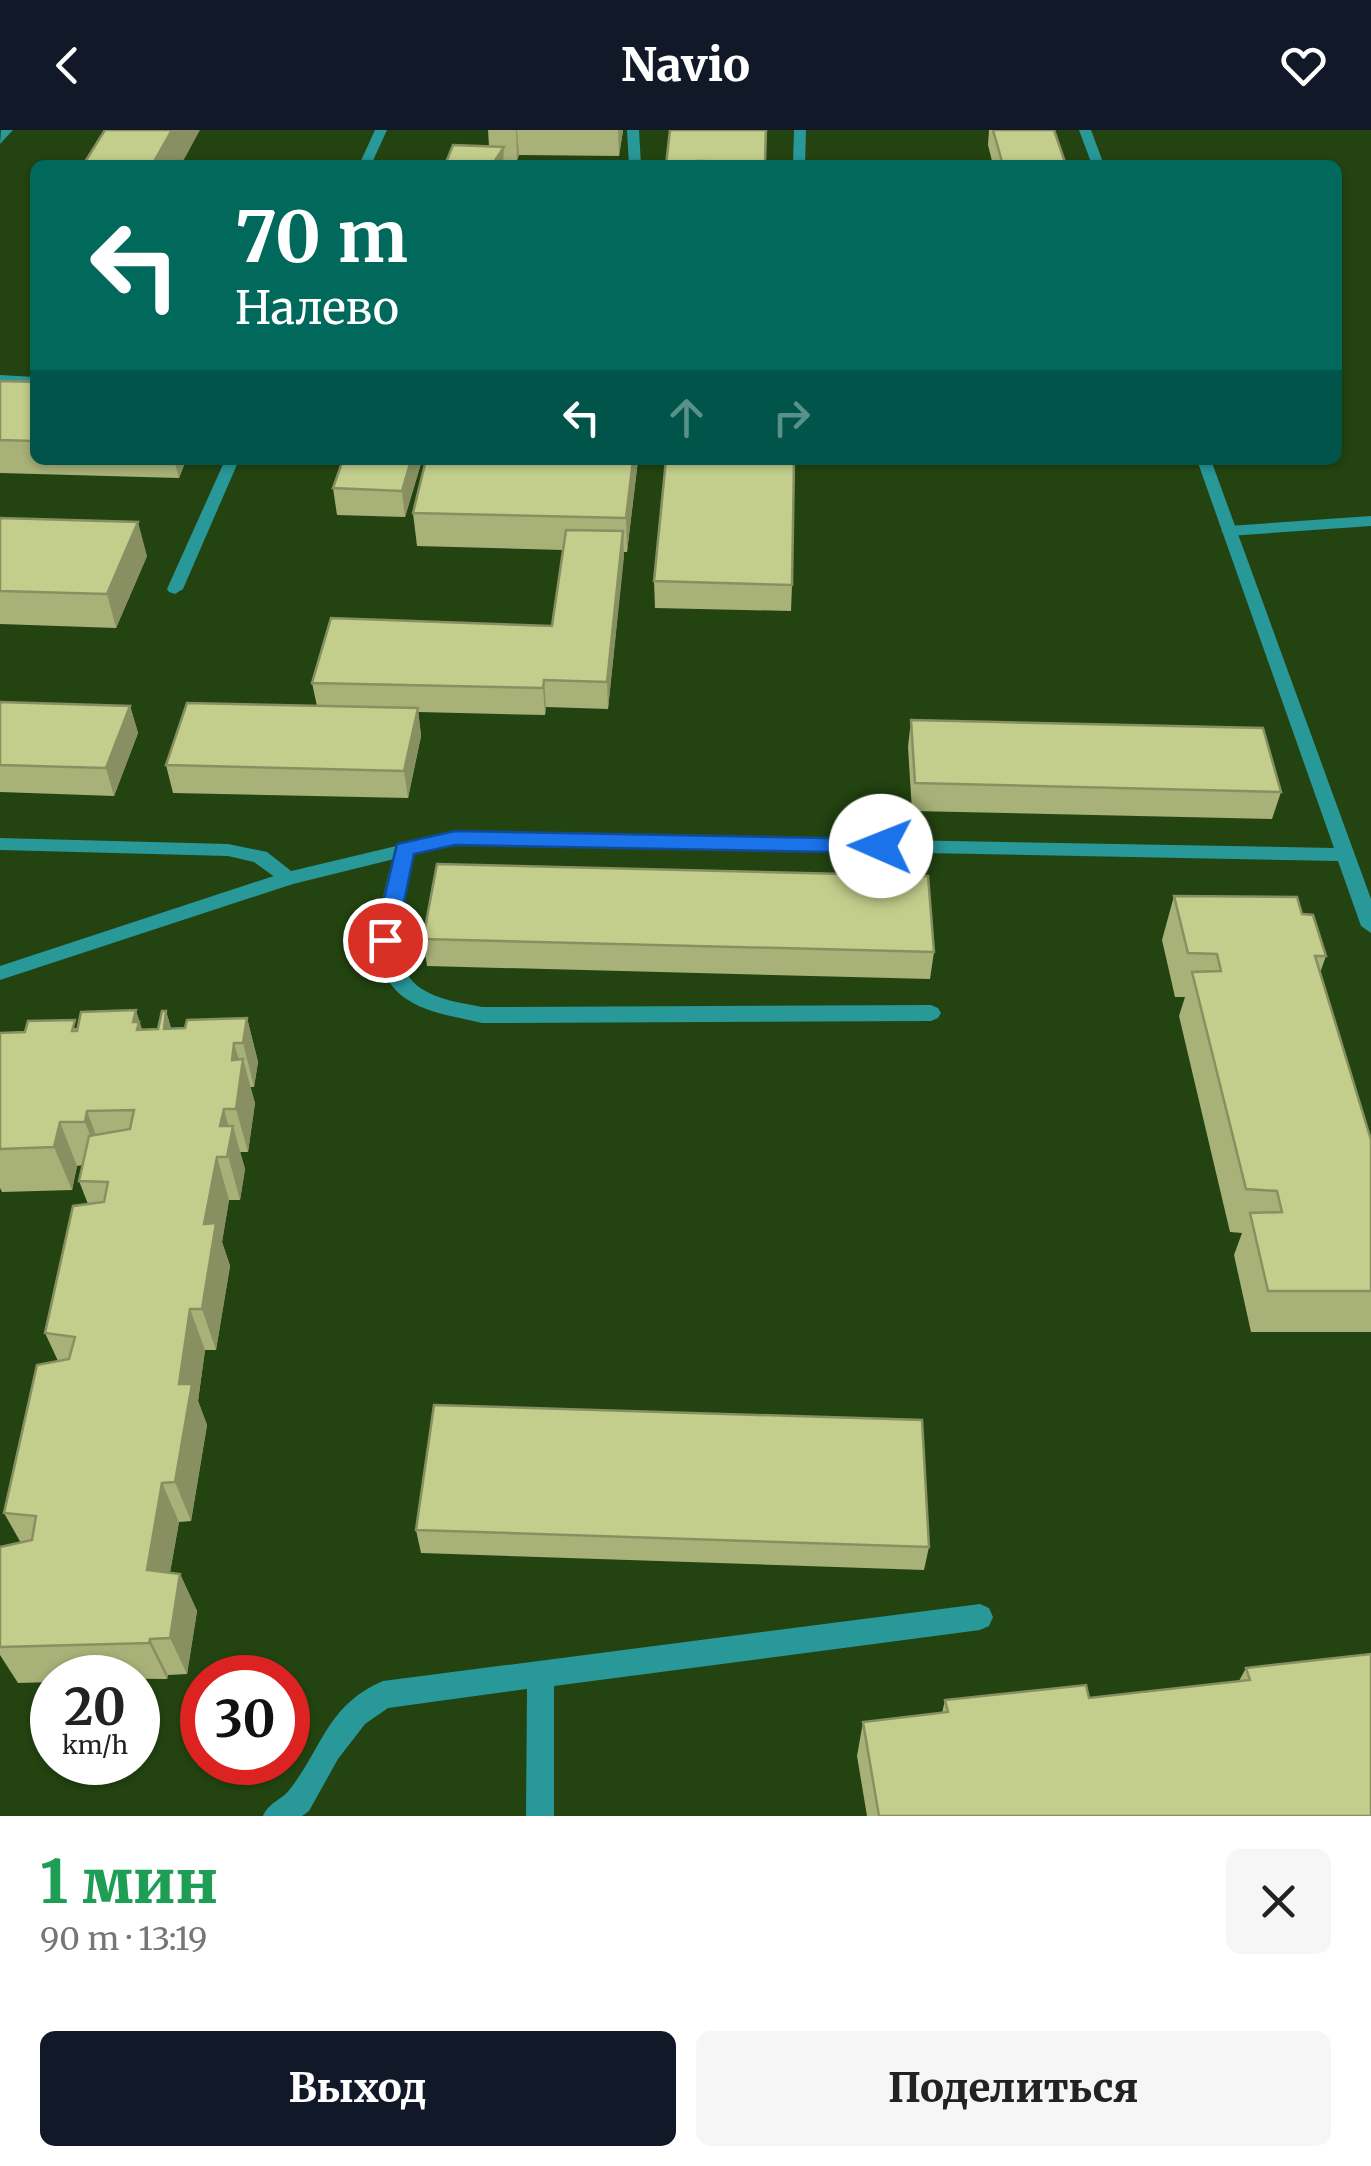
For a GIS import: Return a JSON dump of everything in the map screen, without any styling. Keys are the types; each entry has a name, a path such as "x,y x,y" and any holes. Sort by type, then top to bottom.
{"street":[{"path":"0,140 7,130"},
{"path":"367,160 380,130"},
{"path":"633,130 634,160"},
{"path":"799,160 800,130"},
{"path":"1086,130 1096,160"},
{"path":"0,379 30,380"},
{"path":"174,589 230,465"},
{"path":"1206,465 1371,926"},
{"path":"1230,531 1371,521"},
{"path":"0,973 290,878 455,838 1346,854"},
{"path":"0,844 228,850 260,857 290,878"},
{"path":"404,849 385,940 390,968 410,995 444,1009 482,1015 930,1013"},
{"path":"277,1816 299,1800 328,1748 355,1714 384,1695 980,1617"},
{"path":"540,1816 541,1674"}],"building":[{"path":"105,130 172,130 155,160 86,160"},
{"path":"670,130 766,130 765,160 667,160"},
{"path":"993,130 1054,130 1064,160 1002,160"},
{"path":"453,145 504,147 495,160 447,160"},
{"path":"0,381 30,382 30,441 0,440"},
{"path":"341,465 410,465 402,491 333,488"},
{"path":"425,465 632,465 626,518 413,513"},
{"path":"666,465 794,465 792,585 654,581"},
{"path":"0,518 138,522 107,594 0,591"},
{"path":"566,530 623,531 607,682 544,680 543,688 312,683 331,618 552,626"},
{"path":"0,702 130,706 106,768 0,765"},
{"path":"187,703 418,708 404,771 166,765"},
{"path":"911,720 1263,728 1281,792 915,783"},
{"path":"437,864 928,876 934,952 423,939"},
{"path":"1174,896 1297,897 1302,914 1313,915 1326,956 1315,956 1371,1140 1371,1291 1268,1291 1250,1213 1282,1212 1277,1191 1246,1189 1192,972 1221,971 1217,954 1188,953"},
{"path":"136,1010 133,1022 139,1022 137,1030 158,1029 162,1011 166,1011 164,1029 185,1028 187,1020 247,1018 243,1043 234,1043 232,1060 243,1059 236,1109 224,1109 220,1126 233,1126 227,1157 217,1157 204,1224 216,1223 202,1309 190,1309 179,1384 192,1384 175,1482 162,1483 147,1570 180,1574 170,1638 150,1639 149,1643 0,1647 0,1547 32,1540 36,1516 4,1513 37,1365 69,1359 75,1337 45,1333 73,1206 104,1202 108,1182 79,1181 89,1136 130,1129 134,1110 87,1111 85,1122 60,1122 54,1147 0,1149 0,1033 25,1032 28,1021 75,1020 72,1031 77,1031 81,1012"},
{"path":"434,1405 922,1420 929,1547 416,1530"},
{"path":"1371,1654 1371,1816 879,1816 863,1722 948,1712 945,1700 1086,1685 1089,1698 1250,1680 1246,1668"}],"route":[{"path":"385,940 404,849 455,838 881,846"}]}
